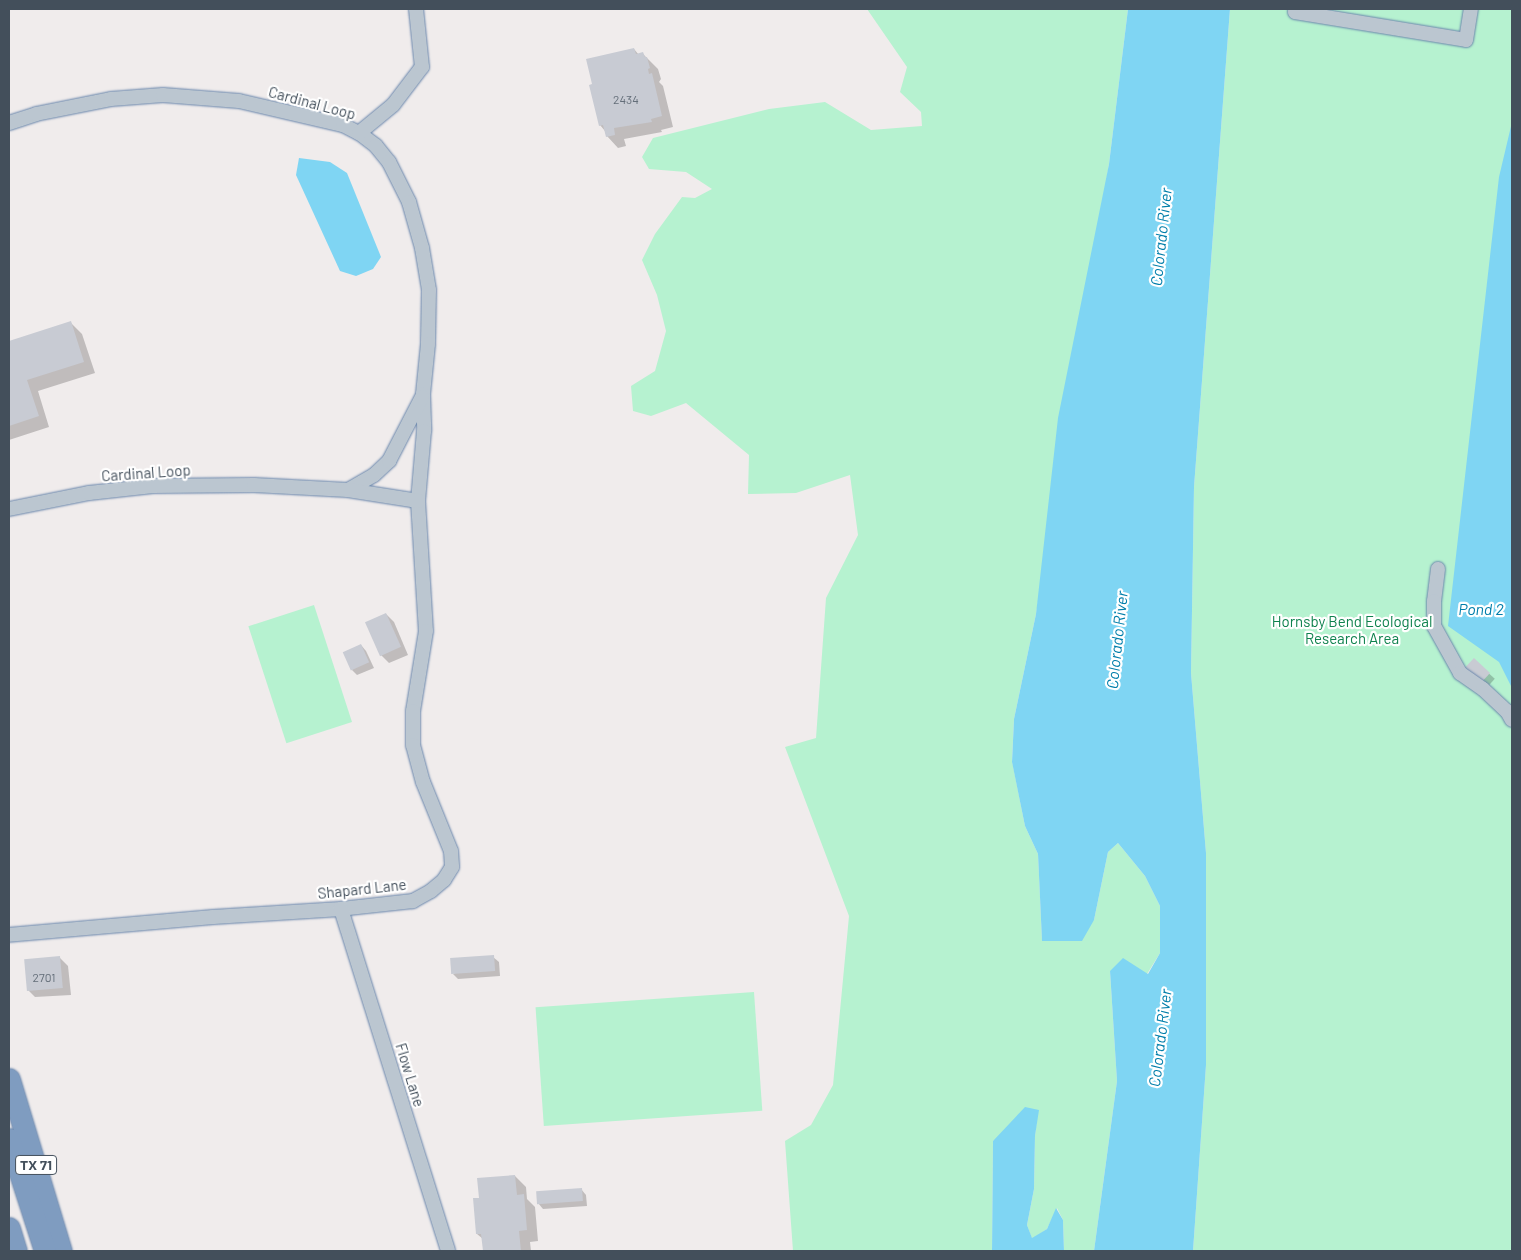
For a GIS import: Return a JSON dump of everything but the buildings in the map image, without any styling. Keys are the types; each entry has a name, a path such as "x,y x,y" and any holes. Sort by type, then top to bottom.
{"highway":[{"name":"TX 71","path":"9,1079 61,1251"},
{"path":"9,1139 45,1251"},
{"path":"9,1186 30,1251"},
{"path":"9,1228 16,1251"}],"street":[{"path":"359,133 393,106 422,67 416,9"},
{"path":"1296,10 1466,40 1471,9"},
{"name":"Cardinal Loop","path":"9,123 36,114 111,99 163,95 239,101 343,125 359,133 376,146 389,162 409,202 422,248 429,290 424,432 418,501 348,490 254,485 153,486 89,493 9,509"},
{"name":"Cardinal Loop","path":"348,490 374,474 388,461 424,394"},
{"name":"Shapard Lane","path":"9,935 213,917 341,909 413,901 431,891 444,880 452,867 451,851 423,782 414,745 413,711 426,631 418,501"},
{"path":"1438,569 1434,601 1434,626 1460,673 1484,689 1506,711 1512,720"},
{"name":"Flow Lane","path":"341,909 448,1251"}],"green space":[{"path":"867,9 1128,9 1109,164 1036,614 1014,719 1012,761 1025,826 1038,854 1042,940 1094,920 1108,852 1118,843 1145,876 1160,906 1160,953 1147,974 1110,971 1117,1081 1094,1251 1064,1251 1063,1220 1057,1208 1047,1229 1032,1239 1027,1225 1034,1189 1035,1136 1038,1110 993,1141 992,1251 793,1251 785,1141 811,1125 833,1085 849,916 785,747 816,738 826,598 858,535 850,475 796,493 748,494 749,455 686,403 651,416 633,411 631,386 655,371 666,331 657,295 642,260 655,234 682,197 695,198 712,189 686,172 649,169 642,157 653,138 769,109 825,102 871,130 922,126 921,112 900,92 907,67"},
{"name":"Hornsby Bend Ecological Research Area","path":"1230,9 1512,9 1512,1251 1193,1251 1206,1065 1206,853 1191,673 1194,487"},
{"path":"314,605 352,722 286,743 248,626"},
{"path":"754,992 762,1111 544,1126 536,1007"}],"water":[{"name":"Colorado River","path":"1128,9 1230,9 1194,487 1191,673 1206,853 1206,1065 1193,1251 1094,1251 1117,1081 1110,971 1123,958 1148,974 1160,953 1160,906 1145,876 1118,843 1108,852 1094,920 1082,941 1042,941 1038,854 1025,826 1012,762 1014,719 1036,614 1058,418 1109,164"},
{"name":"Pond 2","path":"1512,122 1512,688 1499,662 1448,626 1499,177"},
{"path":"299,158 330,162 347,173 381,257 373,269 356,276 340,271 296,175"},
{"path":"1025,1107 1039,1110 1035,1136 1034,1189 1027,1225 1032,1238 1047,1229 1056,1208 1063,1220 1064,1251 992,1251 993,1141"}]}
